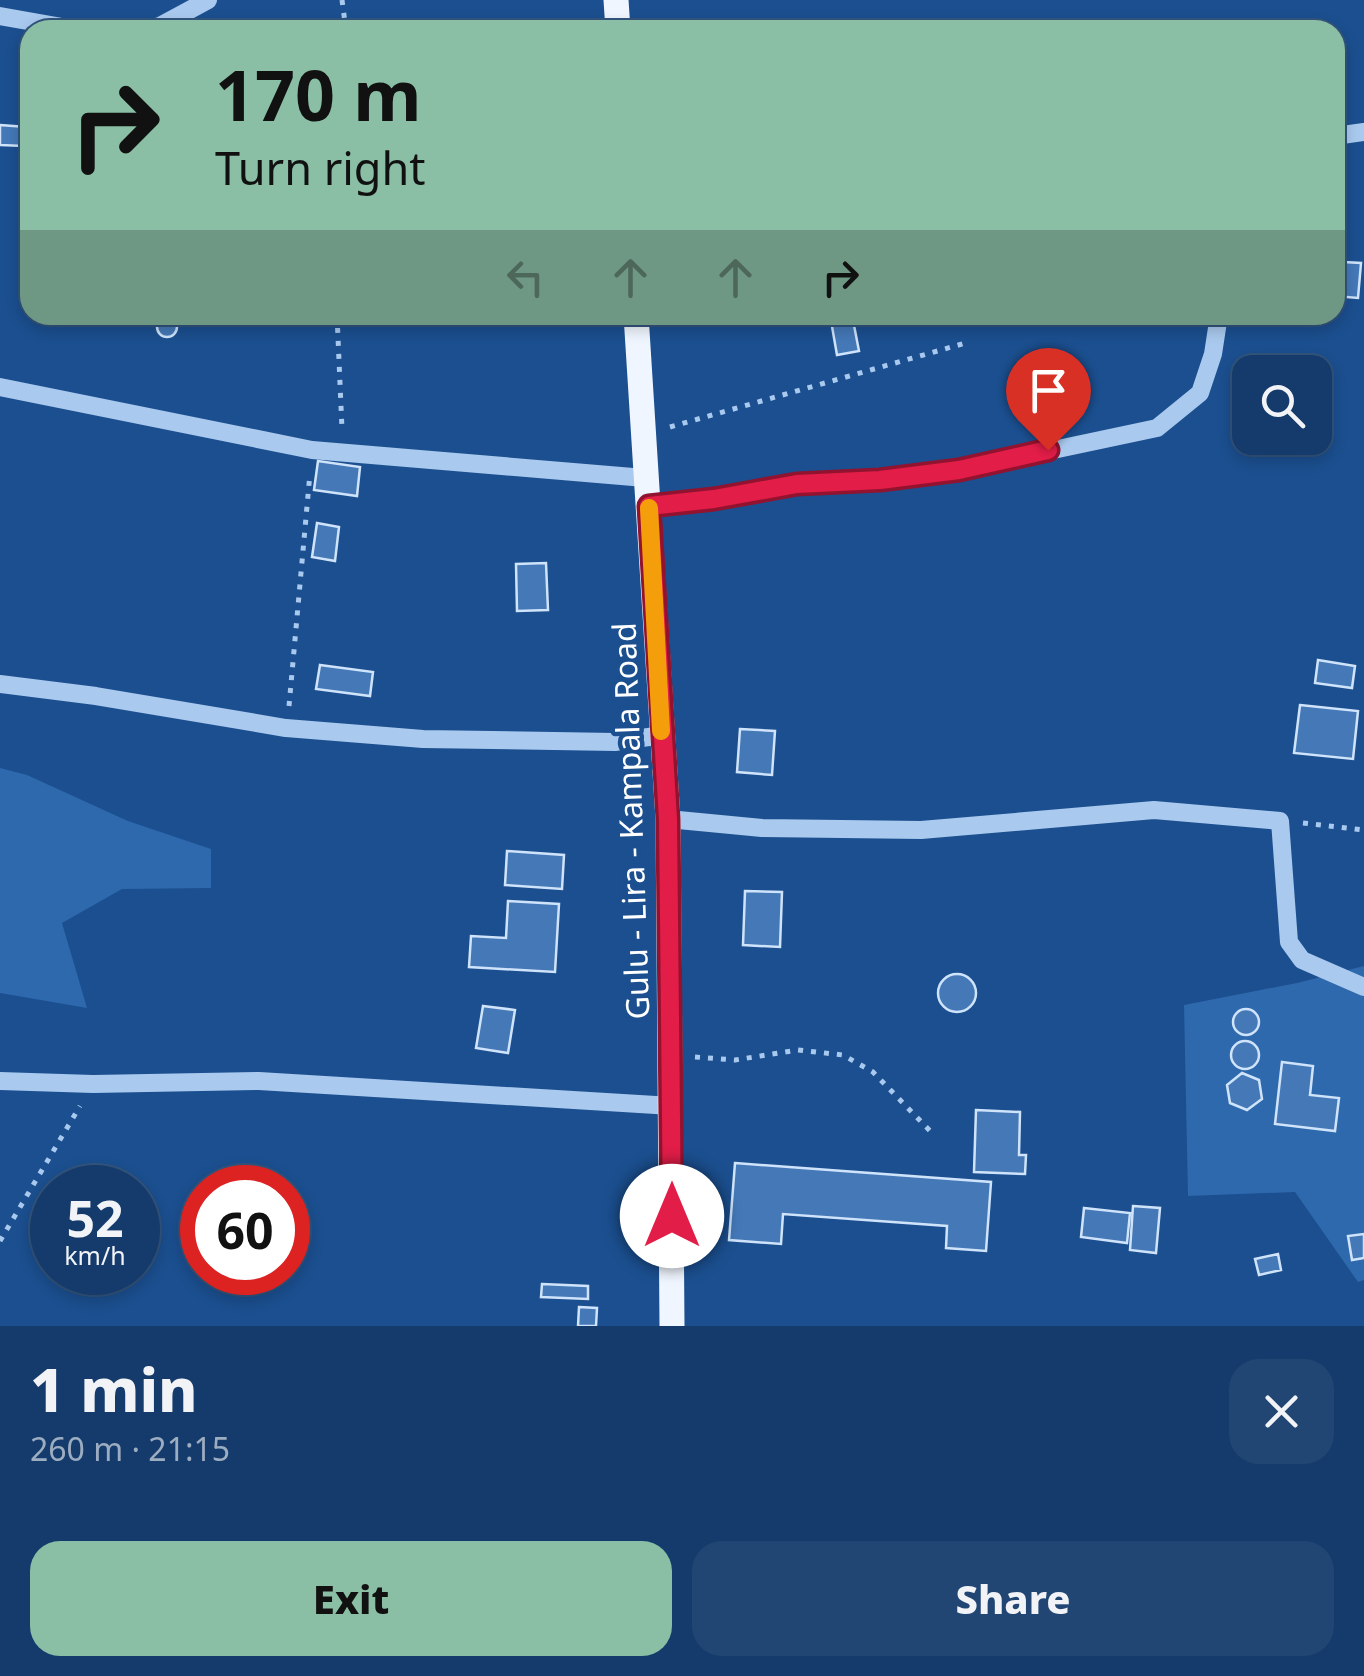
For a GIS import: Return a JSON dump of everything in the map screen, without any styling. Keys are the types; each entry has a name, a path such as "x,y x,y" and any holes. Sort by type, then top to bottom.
{"main road":[{"name":"Gulu - Lira - Kampala Road","path":"637,325 668,819 672,1326"}],"street":[{"path":"171,20 208,0"},
{"path":"649,506 797,484 880,480 959,470 1157,428 1200,393 1214,354 1218,325"},
{"path":"0,387 312,450 645,478"},
{"path":"0,684 286,728 422,739 615,742 662,735"},
{"path":"668,819 762,828 921,830 1154,810 1280,821 1289,942 1302,960 1364,987"},
{"path":"0,1081 260,1081 672,1106"}],"path":[{"path":"337,325 342,452"},
{"path":"643,435 969,342"},
{"path":"286,728 312,450"},
{"path":"1280,821 1364,830"},
{"path":"672,1055 735,1060 798,1050 843,1055 873,1072 933,1134"},
{"path":"0,1241 93,1084"}],"shaded area":[{"path":"0,768 27,775 128,821 211,849 211,888 122,889 62,923 87,1008 0,993"},
{"path":"1364,966 1364,1280 1358,1282 1295,1192 1188,1196 1184,1005"}],"building":[{"path":"0,125 20,127 20,146 0,145"},
{"path":"1345,262 1361,263 1358,298 1345,297"},
{"path":"157,325 177,325 171,337 163,337 157,331"},
{"path":"832,325 854,325 859,351 837,355"},
{"path":"318,461 360,467 357,496 314,490"},
{"path":"317,523 339,527 335,561 312,557"},
{"path":"546,563 548,610 517,611 516,564"},
{"path":"1318,660 1355,666 1352,688 1315,683"},
{"path":"320,665 373,672 370,696 316,689"},
{"path":"1300,705 1358,711 1353,759 1294,753"},
{"path":"740,729 775,731 772,775 737,772"},
{"path":"507,851 564,855 562,889 505,885"},
{"path":"745,891 782,892 780,947 743,945"},
{"path":"508,901 559,904 555,972 469,967 471,936 506,938"},
{"path":"957,974 971,979 976,993 971,1007 957,1012 943,1007 938,993 943,979"},
{"path":"483,1006 515,1010 508,1053 476,1048"},
{"path":"1246,1009 1255,1013 1259,1022 1255,1031 1246,1035 1237,1031 1233,1022 1237,1013"},
{"path":"1245,1041 1255,1045 1259,1055 1255,1065 1245,1069 1235,1065 1231,1055 1235,1045"},
{"path":"1282,1062 1313,1066 1310,1095 1339,1098 1335,1131 1275,1124"},
{"path":"1242,1073 1259,1080 1262,1099 1247,1110 1230,1103 1227,1085"},
{"path":"976,1110 1020,1112 1019,1155 1026,1155 1025,1174 974,1172"},
{"path":"735,1163 991,1182 986,1251 946,1248 947,1226 783,1214 781,1244 729,1240"},
{"path":"1133,1206 1160,1208 1156,1253 1130,1250"},
{"path":"1084,1208 1130,1213 1127,1243 1081,1237"},
{"path":"1364,1234 1364,1258 1352,1260 1348,1236"},
{"path":"1278,1254 1281,1270 1259,1275 1255,1259"},
{"path":"542,1284 588,1286 588,1299 541,1297"},
{"path":"579,1307 597,1308 596,1326 578,1326"}],"slow traffic":[{"path":"649,508 661,731"}],"route":[{"path":"672,1216 668,819 649,506 797,484 880,480 959,470 1048,450"}]}
